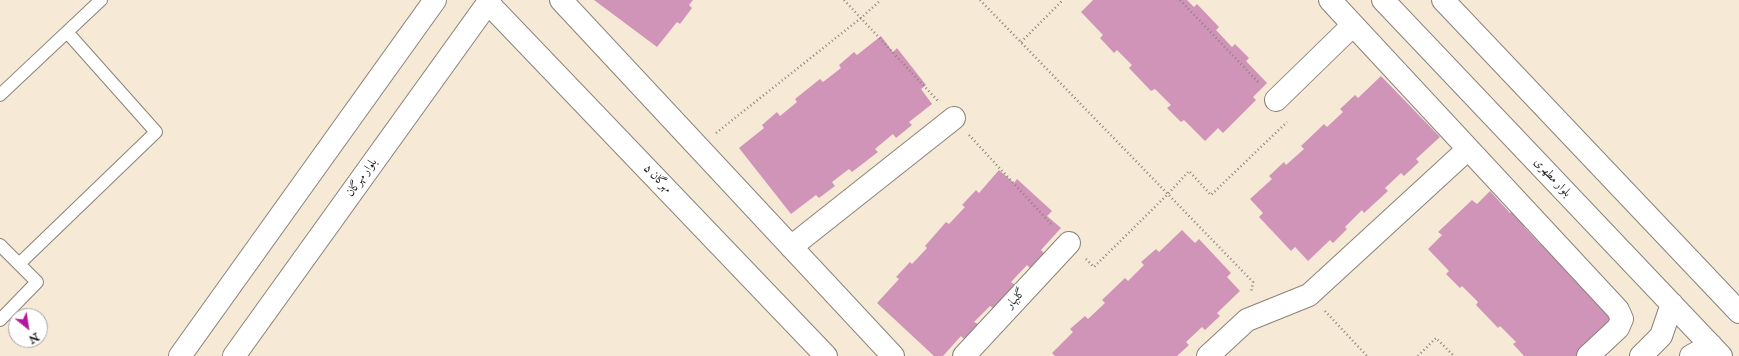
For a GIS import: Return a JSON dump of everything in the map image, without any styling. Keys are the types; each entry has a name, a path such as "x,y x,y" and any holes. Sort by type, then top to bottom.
{"street":[{"path":"180,356 435,0"},
{"path":"561,0 893,356"},
{"path":"1330,0 1618,310 1622,320 1618,328 1588,356"},
{"name":"بلوار مطهری","path":"1383,0 1716,351"},
{"path":"1443,0 1739,312"},
{"name":"بلوار مهرگان","path":"234,356 489,1"},
{"name":"مهرگان ۵","path":"489,1 826,356"},
{"path":"1276,100 1353,25"},
{"path":"791,247 954,118"},
{"path":"1208,356 1247,320 1309,295 1468,149"},
{"name":"گلبهار","path":"964,356 1069,243"},
{"path":"1641,356 1661,336 1672,304"},
{"path":"1691,356 1716,351"}],"lane":[{"path":"0,94 101,0"},
{"path":"18,264 156,132 66,32"},
{"path":"0,245 37,282 0,320"}],"path":[{"path":"844,0 1069,243 1094,267 1168,194 1189,171 1211,195 1292,117 1180,0"},
{"path":"698,147 861,18 881,0"},
{"path":"980,0 1253,282 1247,320"},
{"path":"1021,42 1063,0"},
{"path":"1309,295 1367,356"},
{"path":"1418,356 1436,338 1454,356"}],"building":[{"path":"594,0 693,0 689,5 692,8 680,24 677,22 657,47"},
{"path":"1093,0 1187,0 1194,7 1197,4 1219,27 1216,30 1232,47 1235,44 1249,58 1246,61 1267,83 1253,97 1256,100 1223,133 1218,128 1205,141 1184,120 1181,122 1167,108 1171,105 1155,89 1151,91 1129,68 1132,65 1117,50 1114,53 1100,38 1103,35 1081,12"},
{"path":"881,36 893,52 897,48 926,85 921,89 932,104 909,122 912,125 896,138 893,134 875,149 878,152 852,172 849,169 832,182 835,186 819,198 816,195 791,214 739,148 764,128 762,125 777,112 780,116 797,102 795,99 820,79 823,82 841,68 839,65 854,52 857,55"},
{"path":"1381,76 1440,137 1416,159 1419,162 1404,176 1401,173 1385,188 1388,191 1364,213 1362,210 1345,227 1347,229 1333,243 1330,240 1308,261 1295,247 1291,251 1259,217 1263,213 1250,199 1272,179 1269,176 1284,162 1286,165 1304,149 1301,146 1324,124 1327,127 1343,112 1340,109 1355,95 1358,98"},
{"path":"999,170 1014,183 1017,179 1052,211 1047,216 1061,228 1041,250 1044,253 1030,268 1027,265 1011,282 1015,285 993,308 990,306 974,322 978,324 964,339 961,336 943,356 934,356 877,303 899,279 896,277 910,262 912,264 927,248 925,246 946,222 949,224 965,207 962,205 976,190 979,193"},
{"path":"1490,191 1510,213 1514,210 1527,224 1524,227 1540,244 1543,241 1565,265 1562,267 1577,283 1580,281 1594,295 1591,298 1613,321 1576,356 1524,356 1513,344 1516,342 1500,326 1498,328 1476,305 1478,302 1462,286 1460,288 1446,274 1449,271 1428,249 1442,235 1438,232 1472,200 1477,204"},
{"path":"1182,230 1195,243 1199,239 1231,273 1227,277 1240,291 1217,313 1220,316 1205,330 1202,327 1186,342 1189,345 1177,356 1055,356 1052,353 1073,332 1070,329 1085,316 1088,319 1105,303 1102,300 1125,278 1128,281 1144,265 1141,262 1156,249 1159,252"}]}
